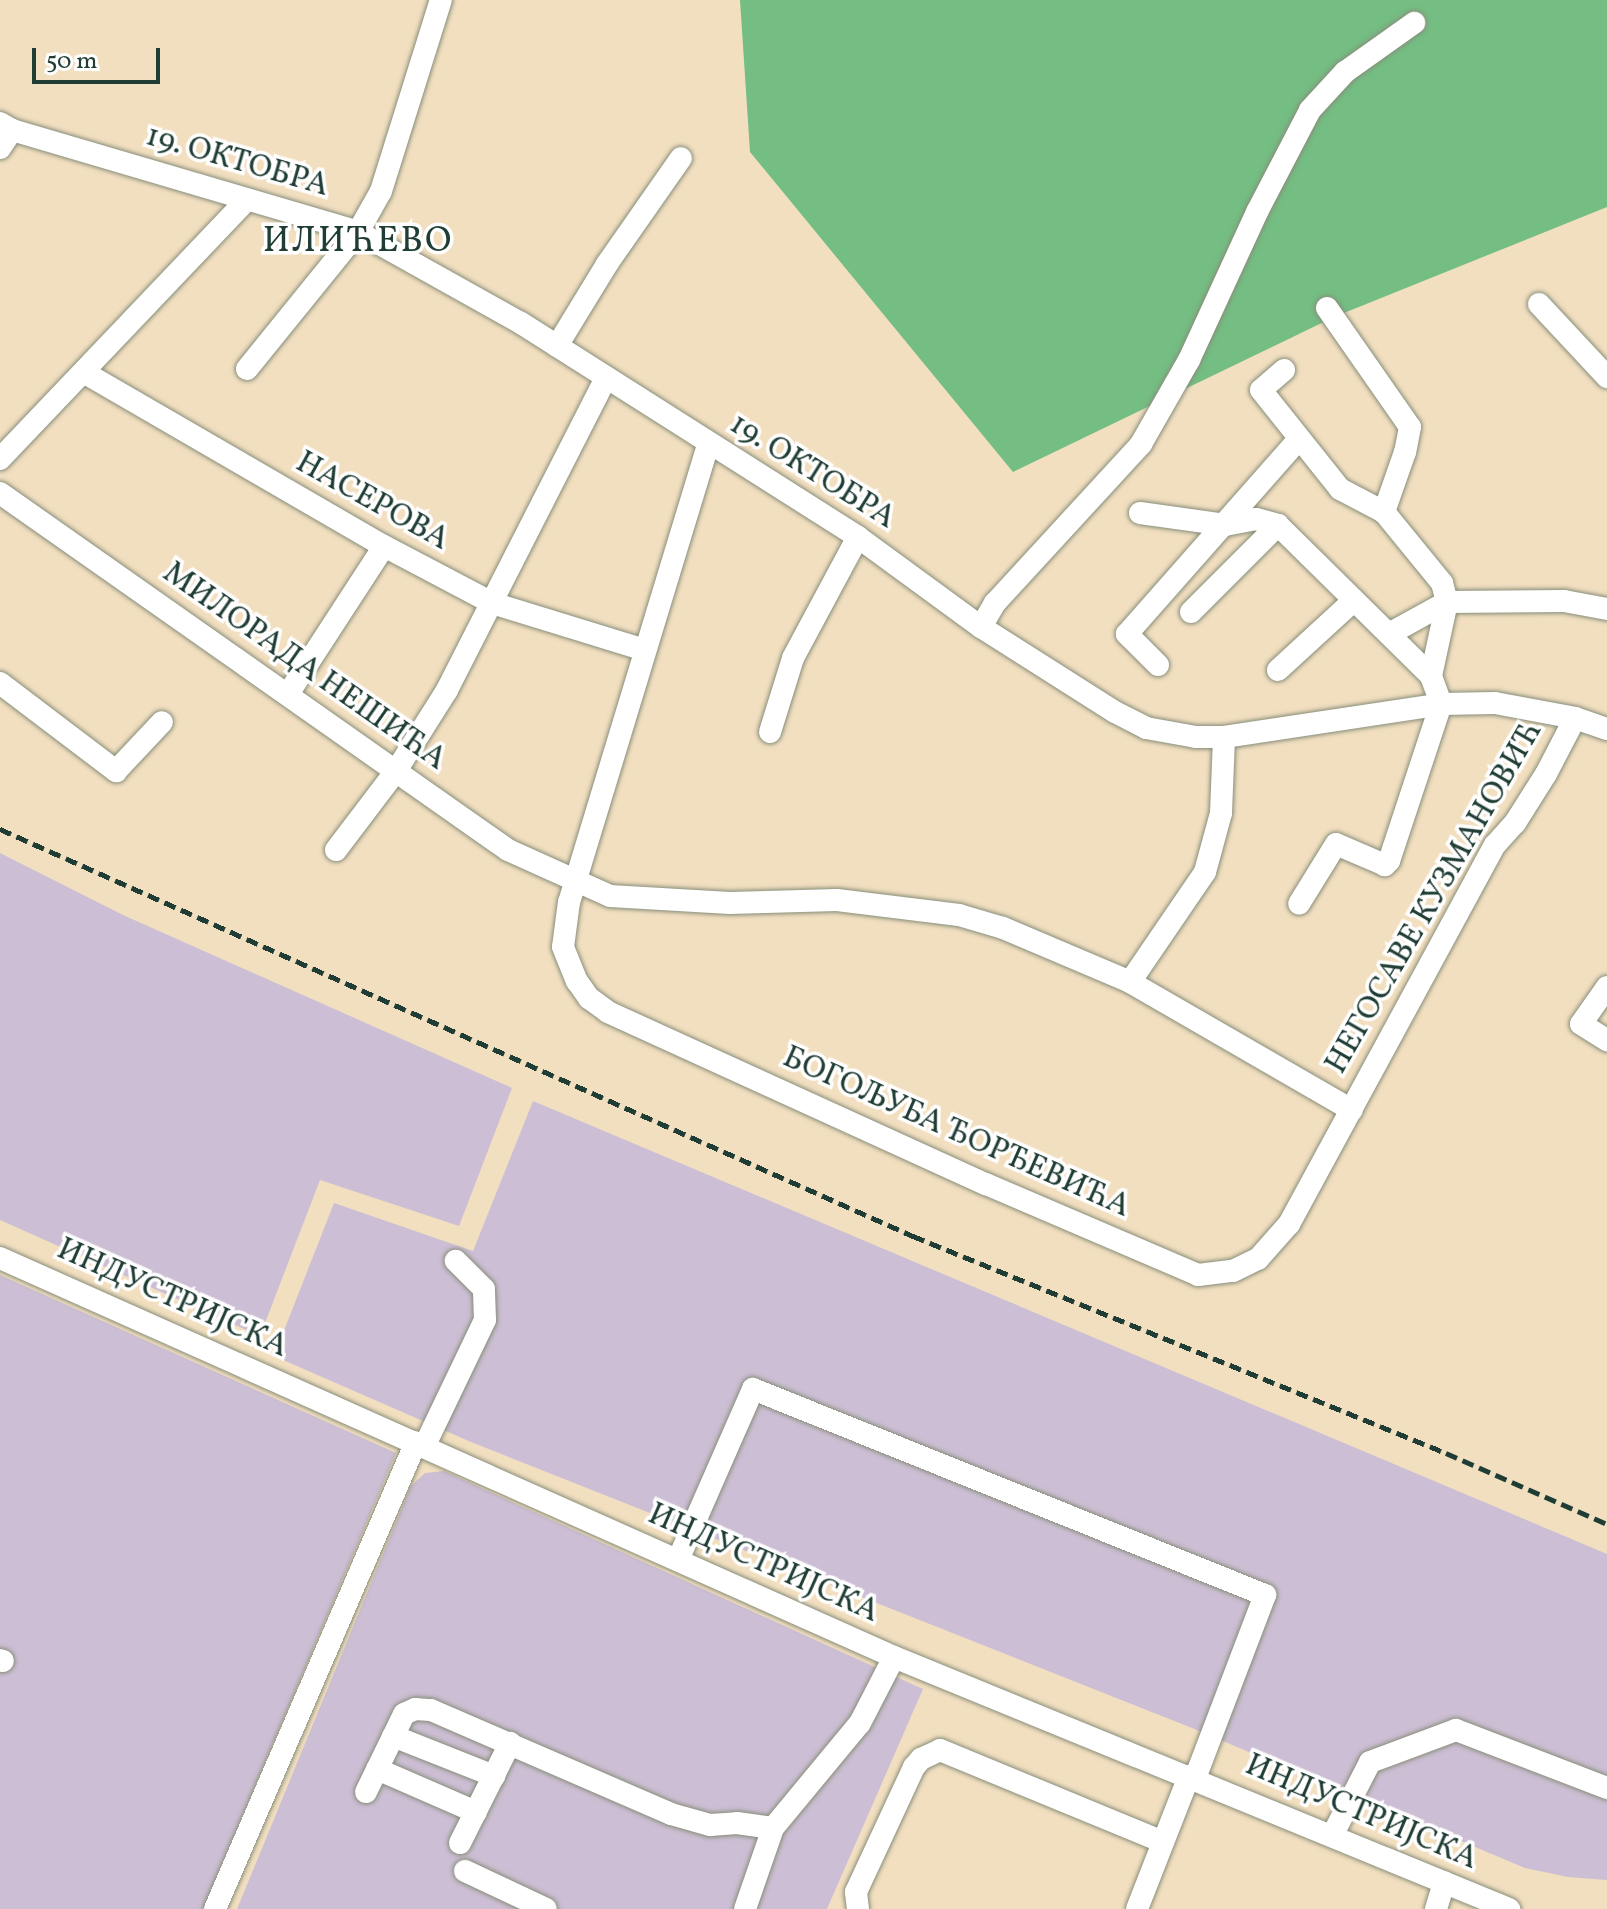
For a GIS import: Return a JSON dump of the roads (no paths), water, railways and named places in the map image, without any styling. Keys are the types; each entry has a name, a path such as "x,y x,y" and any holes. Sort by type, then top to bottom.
{"street":[{"path":"247,369 358,232 386,178 441,0"},
{"path":"981,627 995,603 1141,444 1189,360 1257,212 1310,110 1345,72 1414,23"},
{"name":"19. ОКТОБРА","path":"4,134 358,232 557,346 708,445 858,537 981,627 1115,712 1146,728 1196,737 1224,737 1441,704 1495,703 1575,718 1607,729"},
{"path":"557,346 607,264 681,158"},
{"path":"0,459 247,200"},
{"path":"1539,304 1607,377"},
{"path":"1327,308 1410,427 1405,452 1384,512"},
{"path":"1284,370 1261,390 1340,489 1384,512 1442,583 1447,602 1431,676"},
{"name":"НАСЕРОВА","path":"85,373 384,546 492,603 645,650"},
{"path":"336,850 396,771 447,690 606,378"},
{"path":"1158,665 1127,634 1299,439"},
{"name":"БОГОЉУБА ЂОРЂЕВИЋА","path":"708,445 563,927 563,947 589,998 608,1012 986,1184 1198,1275 1233,1271 1258,1259 1274,1244 1352,1110"},
{"name":"МИЛОРАДА НЕШИЋА","path":"0,493 508,850 610,896 730,903 837,900 959,915 1003,928 1130,982 1352,1110"},
{"path":"1140,513 1225,525 1256,519 1278,525 1431,676 1441,704 1389,861 1385,865 1336,844 1299,904"},
{"path":"1191,612 1278,525"},
{"path":"770,732 793,658 858,537"},
{"path":"288,694 384,546"},
{"path":"1278,670 1354,600"},
{"path":"1389,634 1447,602 1564,601 1607,609"},
{"path":"0,683 116,771 162,722"},
{"name":"НЕГОСАВЕ КУЗМАНОВИЋ","path":"1352,1110 1419,979 1495,845 1515,823 1546,774 1575,718"},
{"path":"1130,982 1205,872 1221,813 1224,737"},
{"path":"1607,987 1581,1024 1607,1040"},
{"name":"ИНДУСТРИЈСКА","path":"0,1258 421,1443 894,1657 1509,1909"},
{"path":"215,1909 421,1443 485,1320 484,1289 456,1261"},
{"path":"678,1560 753,1389 1265,1595 1137,1909"},
{"path":"745,1909 773,1828 860,1723 894,1657"},
{"path":"366,1792 404,1714 415,1709 431,1710 671,1814 710,1825 737,1823 773,1828"},
{"path":"1332,1836 1370,1762 1456,1730 1607,1788"},
{"path":"393,1736 494,1776"},
{"path":"460,1843 510,1743"},
{"path":"858,1909 856,1892 914,1767 921,1759 940,1750 1163,1842"},
{"path":"377,1769 476,1812"},
{"path":"465,1871 546,1909"},
{"path":"1436,1909 1444,1882"}],"railway":[{"path":"0,829 913,1236 1446,1453 1607,1524"}],"district":[{"name":"ИЛИЋЕВО","path":"358,243"}]}
